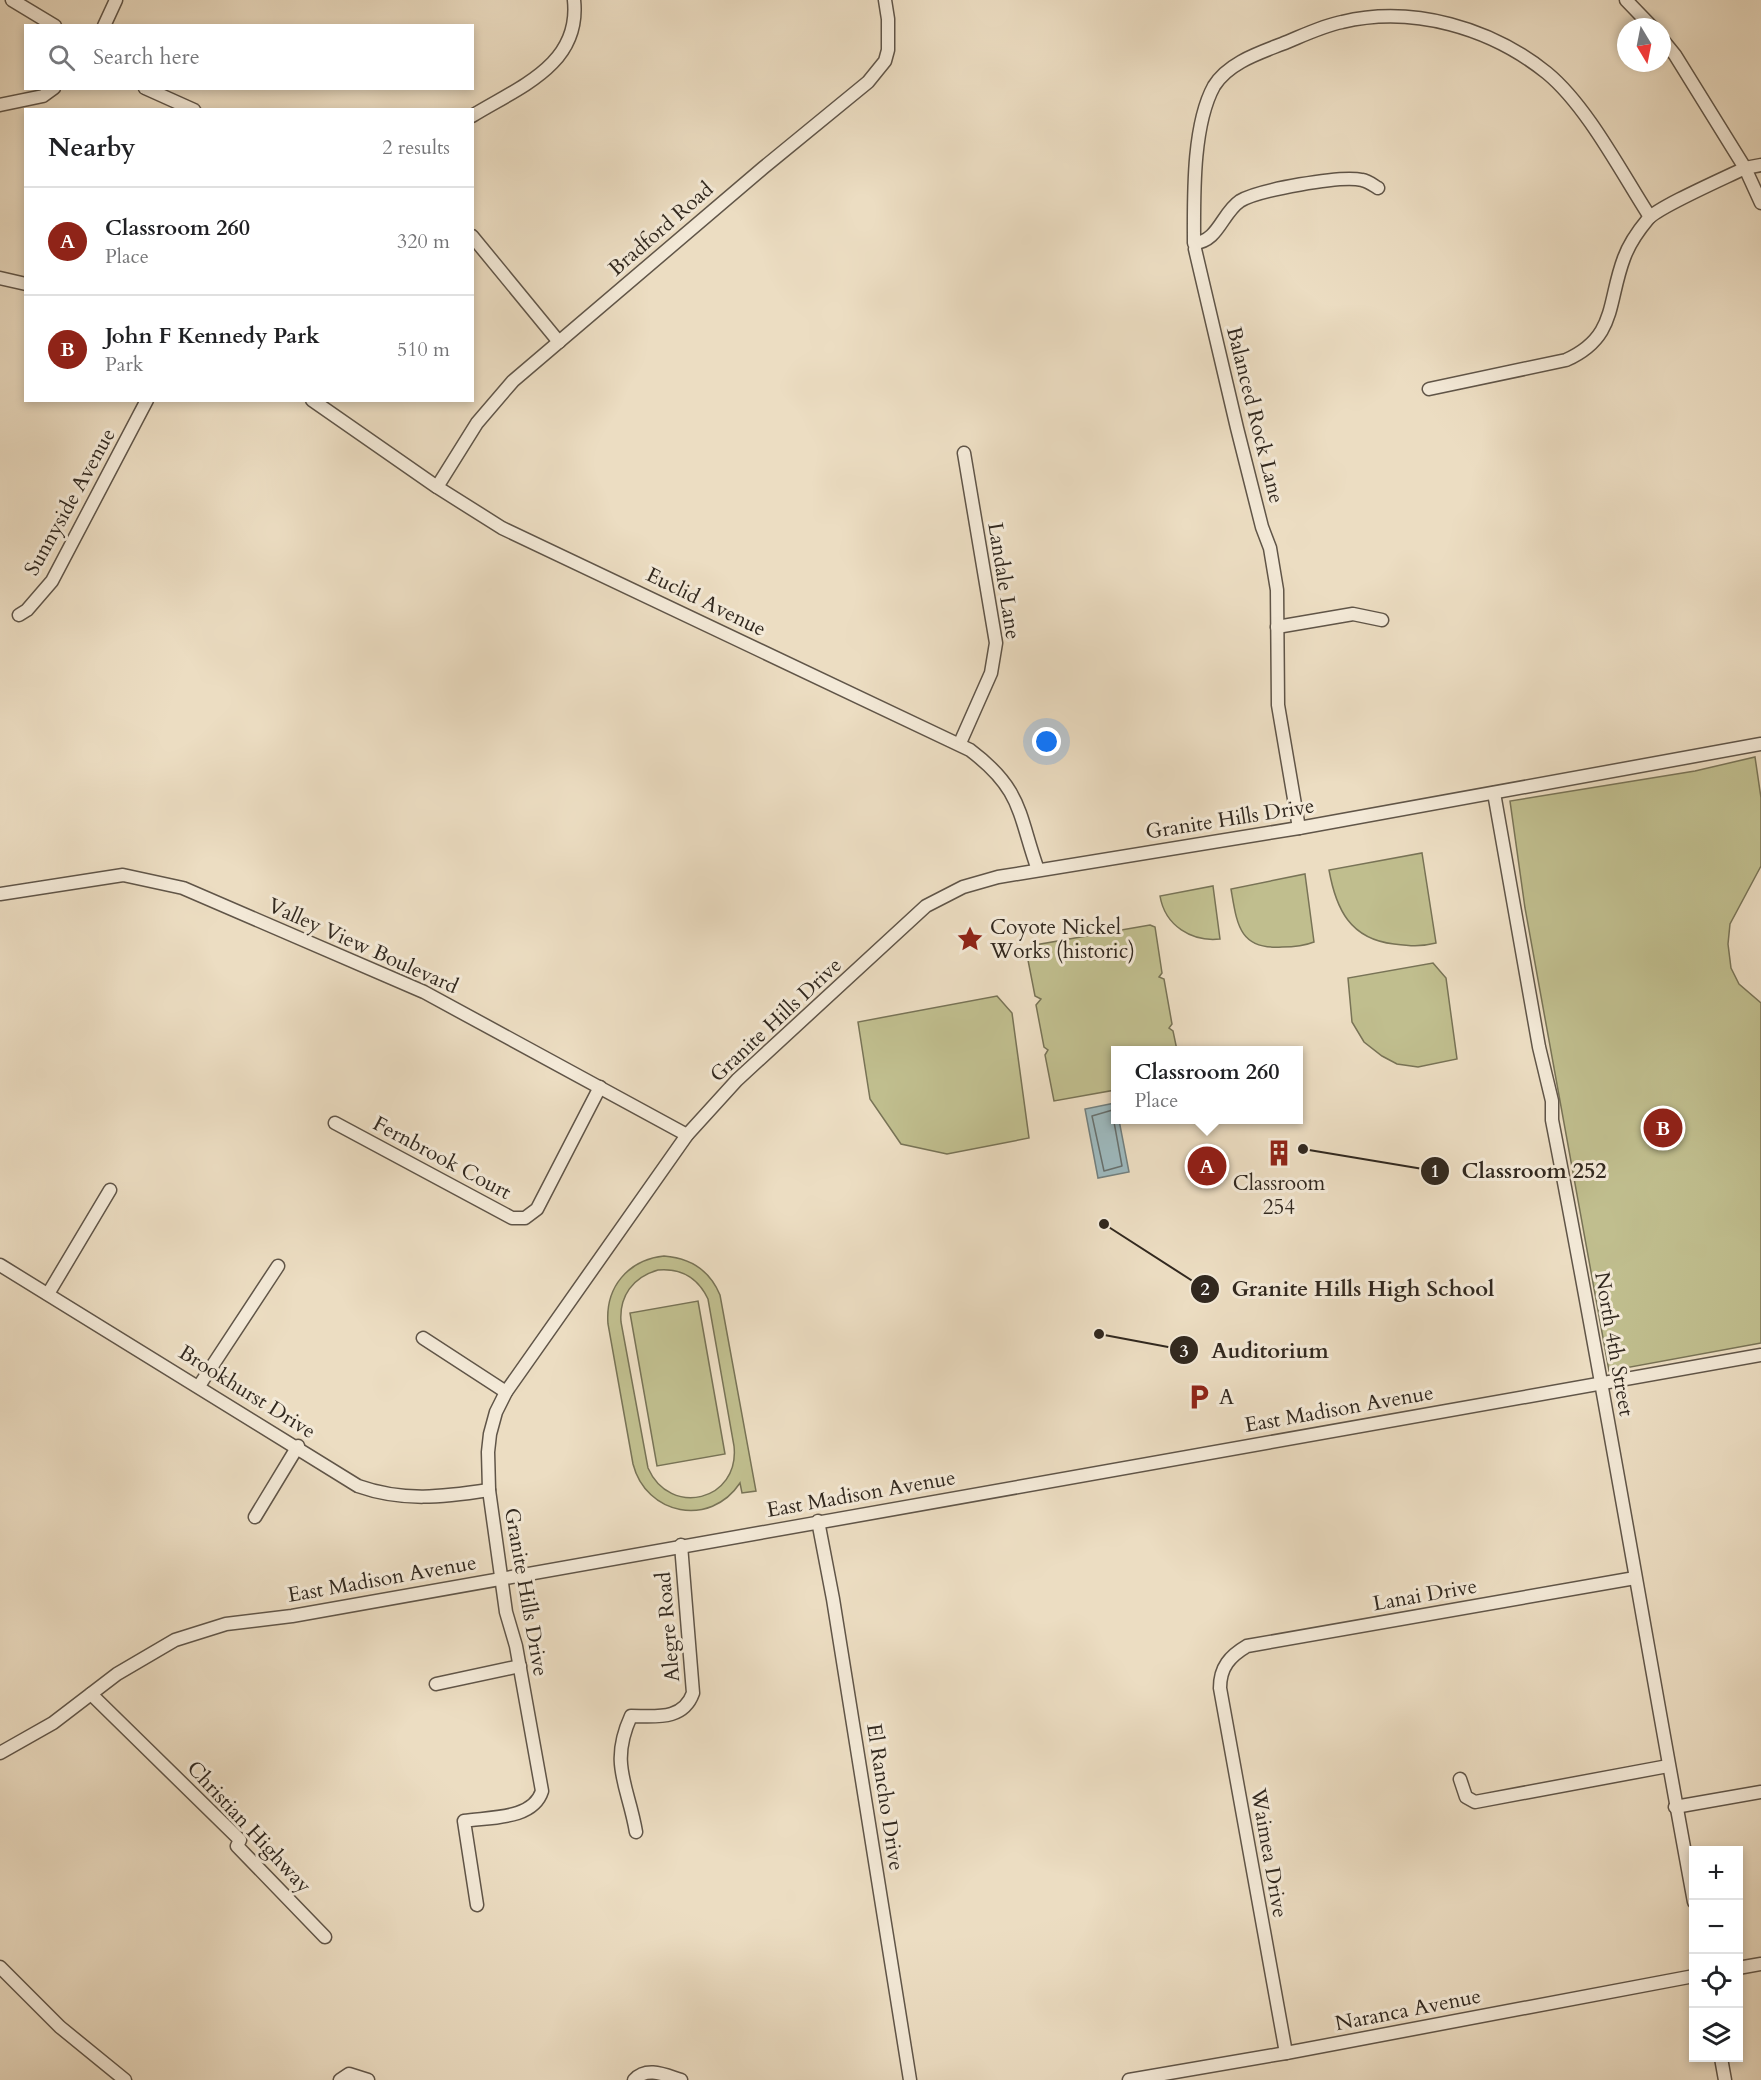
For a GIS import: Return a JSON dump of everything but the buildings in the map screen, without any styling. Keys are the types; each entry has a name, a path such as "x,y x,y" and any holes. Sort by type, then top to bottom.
{"street":[{"path":"12,0 52,24"},
{"path":"105,24 116,0"},
{"path":"474,115 542,73 559,58 570,39 574,0"},
{"name":"Bradford Road","path":"437,487 477,423 513,381 868,82 885,61 888,50 888,19 885,0"},
{"path":"1626,0 1643,18"},
{"name":"Balanced Rock Lane","path":"1299,828 1278,705 1277,590 1270,548 1262,527 1195,246 1196,163 1204,113 1216,84 1233,67 1265,50 1341,22 1382,16 1445,22 1484,35 1515,51 1546,72 1564,89 1583,114 1650,217"},
{"path":"1671,50 1745,168 1761,203"},
{"path":"0,105 43,96 51,90"},
{"path":"150,90 188,108"},
{"path":"1430,388 1544,365 1583,352 1599,338 1614,303 1623,261 1629,245 1650,217 1745,168 1761,165"},
{"path":"1195,246 1209,239 1230,210 1253,196 1335,179 1362,180 1378,188"},
{"path":"474,238 559,342"},
{"path":"0,278 24,284"},
{"name":"Sunnyside Avenue","path":"19,615 27,610 52,581 146,402"},
{"name":"Euclid Avenue","path":"315,402 437,487 511,532 960,744 989,765 1012,794 1024,820 1038,870"},
{"name":"Landale Lane","path":"960,744 991,674 996,643 964,453"},
{"path":"1277,627 1353,614 1382,620"},
{"name":"Granite Hills Drive","path":"477,1905 464,1821 527,1811 539,1802 542,1791 520,1666 500,1578 489,1490 488,1452 496,1412 506,1392 687,1135 737,1080 926,906 950,892 973,883 1038,870 1299,828 1761,744"},
{"name":"North 4th Street","path":"1494,793 1601,1382 1675,1807 1694,1900"},
{"name":"Valley View Boulevard","path":"0,894 123,875 183,888 424,992 687,1135"},
{"name":"Fernbrook Court","path":"335,1123 512,1218 521,1219 530,1216 537,1209 600,1088"},
{"path":"48,1294 110,1190"},
{"name":"Brookhurst Drive","path":"0,1265 298,1446 358,1486 387,1494 433,1498 489,1490"},
{"path":"199,1386 278,1266"},
{"path":"423,1338 506,1392"},
{"name":"East Madison Avenue","path":"0,1754 53,1723 117,1674 168,1644 226,1624 292,1616 1761,1354"},
{"path":"255,1517 298,1446"},
{"name":"El Rancho Drive","path":"818,1521 833,1599 910,2080"},
{"name":"Alegre Road","path":"636,1832 630,1801 620,1773 622,1736 631,1716 674,1715 688,1705 693,1693 681,1545"},
{"name":"Lanai Drive","path":"1227,1661 1247,1646 1635,1578"},
{"name":"Waimea Drive","path":"1227,1661 1220,1677 1220,1688 1286,2054"},
{"path":"436,1684 520,1666"},
{"name":"Christian Highway","path":"91,1694 240,1840 237,1846 325,1937"},
{"path":"1460,1779 1466,1797 1475,1802 1668,1766"},
{"path":"1675,1807 1761,1792"},
{"path":"1743,1967 1761,1964"},
{"path":"0,1967 60,2027 125,2080"},
{"name":"Naranca Avenue","path":"1129,2080 1286,2054 1689,1977"},
{"path":"1722,2062 1725,2080"},
{"path":"634,2080 644,2073 658,2072 681,2080"},
{"path":"340,2080 349,2074 368,2080"}],"shaded area":[{"path":"1755,757 1761,798 1761,866 1730,924 1728,944 1731,968 1739,984 1761,1003 1761,1343 1609,1371 1525,908 1510,801 1695,771"},
{"path":"1422,853 1436,943 1415,946 1394,944 1366,936 1356,929 1341,909 1329,870"},
{"path":"1305,874 1314,942 1294,946 1268,947 1249,939 1238,924 1231,889"},
{"path":"1213,886 1220,939 1190,935 1174,924 1163,907 1160,896"},
{"path":"1150,925 1155,927 1162,973 1159,977 1164,979 1172,1024 1169,1028 1173,1031 1176,1046 1111,1046 1111,1091 1054,1101 1045,1055 1048,1050 1044,1047 1036,1005 1041,999 1035,996 1026,950 1029,946"},
{"path":"1433,963 1446,978 1457,1059 1418,1067 1397,1064 1364,1042 1352,1022 1348,978"},
{"path":"997,996 1012,1013 1029,1138 947,1154 901,1144 870,1099 858,1022"},
{"path":"664,1256 674,1257 691,1263 711,1279 720,1295 756,1491 742,1493 740,1483 727,1497 712,1506 696,1510 680,1510 651,1495 640,1481 633,1464 608,1324 608,1311 610,1298 621,1278 640,1263","holes":["658,1270 681,1273 694,1280 708,1299 734,1446 733,1465 726,1480 715,1490 702,1496 686,1498 658,1484 648,1468 621,1322 622,1304 629,1289 641,1277"]},
{"path":"698,1301 725,1454 657,1466 630,1313"}],"water":[{"path":"1111,1104 1111,1124 1120,1124 1129,1172 1098,1178 1085,1109"}],"place":[{"name":"Coyote Nickel Works (historic)","path":"970,939"},
{"name":"John F Kennedy Park","path":"1663,1128"},
{"name":"Classroom 252","path":"1303,1149"},
{"name":"Classroom 254","path":"1279,1153"},
{"name":"Classroom 260","path":"1207,1166"},
{"name":"Granite Hills High School","path":"1104,1224"},
{"name":"Auditorium","path":"1099,1334"},
{"name":"A","path":"1199,1397"}]}
